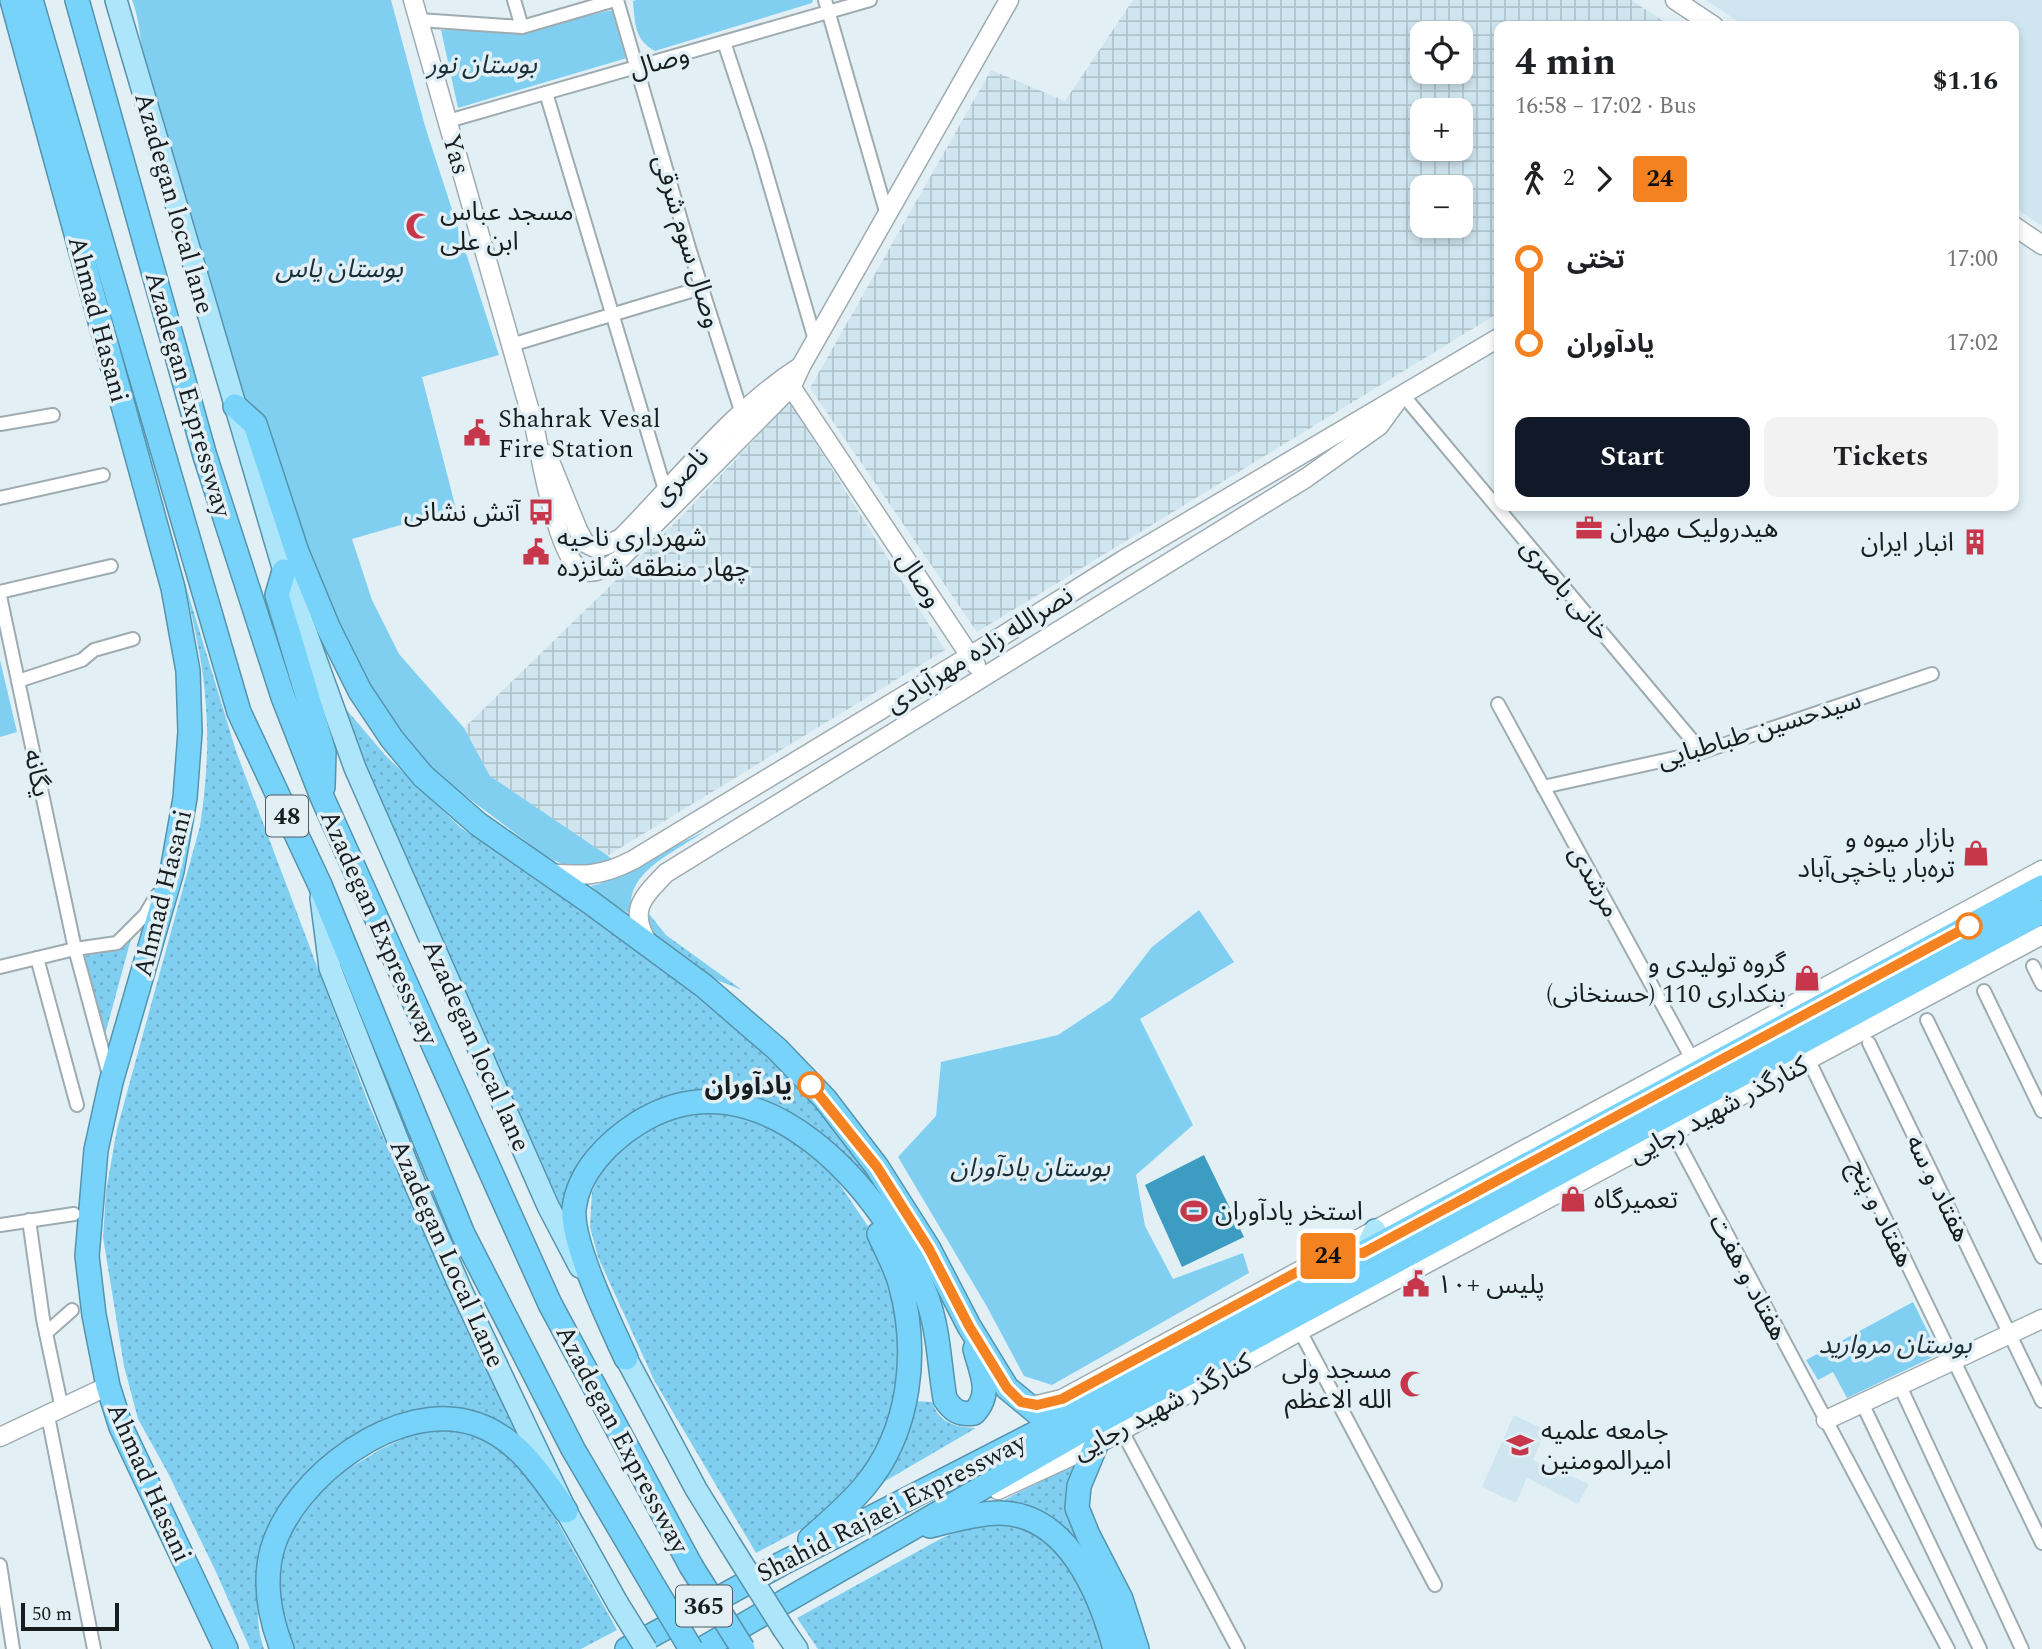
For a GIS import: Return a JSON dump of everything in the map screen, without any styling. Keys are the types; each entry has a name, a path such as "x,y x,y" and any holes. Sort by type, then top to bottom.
{"highway":[{"name":"Ahmad Hasani","path":"12,0 173,588 188,671 190,732 185,798 172,871 111,1082 94,1163 87,1255 94,1315 108,1386 121,1427 226,1649"},
{"name":"Azadegan Expressway","path":"31,0 239,712 320,885 463,1234 573,1449 691,1649"},
{"name":"Azadegan Expressway","path":"77,0 205,456 283,697 322,797 550,1304 691,1566 743,1649"},
{"name":"Azadegan local lane","path":"235,406 255,424 302,565 328,627 366,700 392,739 423,776 478,824 711,991 777,1049 825,1099 877,1167 929,1249 969,1326 1007,1388 1041,1416 1067,1417"},
{"path":"284,571 277,595 324,752 322,797"},
{"name":"Shahid Rajaei Expressway","path":"627,1649 781,1564 1067,1417 1363,1253 2042,887"},
{"name":"Shahid Rajaei Expressway","path":"702,1649 1076,1434 1297,1325 2042,912"},
{"path":"626,1359 578,1237 574,1210 580,1185 602,1152 621,1135 656,1112 695,1102 720,1101 753,1108 772,1116 819,1147 856,1181 880,1212 914,1269 934,1324 945,1399 951,1409 960,1414 974,1413 984,1403 985,1389 969,1326"},
{"path":"781,1564 866,1485 892,1440 907,1394 910,1346 900,1283 879,1233 835,1162"},
{"path":"273,1649 266,1620 268,1572 272,1552 286,1516 321,1474 348,1454 396,1429 426,1421 448,1420 475,1424 495,1433 526,1457 566,1511"},
{"path":"1096,1445 1079,1486 1077,1508 1121,1599 1137,1649"},
{"path":"907,1531 987,1513 1015,1514 1040,1523 1063,1541 1082,1570 1100,1605 1115,1649"},
{"path":"268,1598 273,1626 282,1649"},
{"path":"211,1617 239,1649"}],"main road":[{"name":"Azadegan local lane","path":"116,0 284,571 355,768 548,1206 696,1489 797,1649"},
{"name":"Azadegan Local Lane","path":"320,885 330,968 420,1196 566,1511 618,1605 646,1649"},
{"path":"1336,1251 1363,1253 1375,1230"}],"street":[{"name":"Yas","path":"413,0 535,429"},
{"path":"514,0 522,27"},
{"path":"419,20 522,27 616,0"},
{"name":"وصال سوم شرقی","path":"616,0 741,414"},
{"name":"وصال","path":"448,121 724,42 827,6 870,0"},
{"name":"ناصری","path":"535,429 548,494 570,557 579,569 589,573 608,568 620,559 801,366 1009,0"},
{"path":"1675,0 1706,21"},
{"path":"827,6 887,215"},
{"path":"724,42 759,148 816,340"},
{"path":"546,93 665,490"},
{"path":"2019,229 2042,245"},
{"path":"511,345 701,288"},
{"name":"نصرالله زاده مهرآبادی","path":"547,873 584,876 611,872 1123,561 1494,341"},
{"name":"وصال","path":"788,382 985,678"},
{"name":"ناصری","path":"535,429 559,479 578,530 585,543 595,548 621,538 741,414 788,382"},
{"name":"نصرالله زاده مهرآبادی","path":"651,948 641,933 638,917 642,897 666,873 1306,478 1379,426 1403,395"},
{"name":"خانی باصری","path":"1403,395 1494,504"},
{"path":"0,425 53,415"},
{"path":"0,498 103,475"},
{"name":"خانی باصری","path":"1500,511 1702,752"},
{"path":"0,594 111,566"},
{"name":"یگانه","path":"0,594 4,631 18,681 75,950 111,1082"},
{"path":"18,681 82,660 94,650 133,639"},
{"name":"سیدحسین طباطبایی","path":"1543,787 1702,752 1932,674"},
{"name":"مرشدی","path":"1498,704 1692,1059"},
{"name":"کنارگذر شهید رجایی","path":"1021,1402 1037,1405 1062,1399 2042,870"},
{"path":"0,967 117,943 145,915 172,871"},
{"name":"کنارگذر شهید رجایی","path":"907,1531 1096,1445 1297,1325 1673,1133 2042,934"},
{"path":"37,958 77,1105"},
{"path":"2033,966 2042,984"},
{"path":"1984,991 2042,1111"},
{"path":"1927,1020 2042,1257"},
{"name":"هفتاد و سه","path":"1869,1043 2042,1401"},
{"name":"هفتاد و پنج","path":"1811,1065 2042,1543"},
{"name":"هفتاد و هفت","path":"1673,1133 1948,1649"},
{"path":"0,1225 74,1214"},
{"path":"29,1220 55,1412 94,1649"},
{"path":"46,1333 72,1310"},
{"path":"1826,1420 2042,1319"},
{"path":"1297,1325 1435,1585"},
{"path":"0,1437 108,1386"},
{"path":"1900,1386 2022,1649"},
{"path":"1862,1403 1980,1649"},
{"path":"1122,1431 1238,1649"},
{"path":"0,1565 13,1649"}],"shaded area":[{"path":"1133,0 1631,0 1663,21 1494,21 1494,316 977,632 810,388 991,70 1065,101"},
{"path":"1706,0 2042,0 2042,226 2019,210 2019,21 1738,21"},
{"path":"790,402 945,650 607,856 490,776 464,728 682,516"},
{"name":"استخر یادآوران","path":"1204,1155 1244,1237 1182,1267 1145,1185"},
{"name":"جامعه علمیه امیرالمومنین","path":"1514,1415 1546,1430 1533,1460 1589,1484 1578,1504 1527,1478 1516,1503 1482,1487"}],"green space":[{"name":"بوستان یاس","path":"132,0 391,0 425,126 499,355 422,377 456,509 352,539 372,600 399,654 464,728 490,776 614,860 575,870 547,857 443,779 418,753 361,679 248,409 143,53"},
{"path":"813,0 812,3 655,51 639,36 634,16 633,1"},
{"name":"بوستان نور","path":"613,10 627,58 458,108 441,30 517,31"},
{"path":"184,580 236,751 370,1107 460,1316 521,1441 452,1413 316,1473 259,1589 258,1619 264,1649 250,1649 168,1473 138,1419 124,1366 103,1237 106,1191 117,1129 202,811 207,752 205,691"},
{"path":"0,660 17,732 0,737"},
{"path":"338,700 386,756 461,828 571,903 736,1023 798,1084 856,1154 911,1245 780,1109 739,1094 652,1105 564,1213 378,798"},
{"path":"705,831 667,855 643,875 631,900 632,915 608,901 591,886 599,884"},
{"path":"646,910 666,935 742,990 709,977 654,936 645,920"},
{"name":"بوستان یادآوران","path":"1199,910 1234,962 1140,1019 1193,1125 1136,1175 1145,1226 1173,1279 1243,1253 1249,1273 1052,1385 1024,1376 986,1305 898,1157 936,1116 941,1062 1058,1035 1111,1000 1152,947"},
{"path":"131,939 105,1035 84,956 117,950"},
{"path":"713,1109 756,1119 789,1137 836,1179 872,1232 885,1260 903,1337 896,1406 865,1472 822,1518 756,1553 654,1380 598,1257 590,1227 592,1192 602,1169 628,1138 678,1113"},
{"name":"بوستان مروارید","path":"1913,1302 1939,1354 1847,1398 1833,1372 1818,1380 1806,1360"},
{"path":"913,1401 932,1402 943,1419 976,1428 875,1487"},
{"path":"443,1429 479,1435 497,1443 540,1490 617,1630 581,1649 292,1649 276,1592 283,1543 312,1499 348,1469 381,1449 413,1434"},
{"path":"1079,1462 1087,1550 1082,1557 994,1505"},
{"path":"982,1522 1022,1523 1051,1542 1085,1592 1107,1649 818,1649 797,1618 942,1538"}],"bus line":[{"name":"24","path":"811,1085 825,1099 877,1167 929,1249 969,1326 1007,1388 1021,1402 1037,1405 1062,1399 1336,1251 1363,1253 1969,926"}],"place":[{"name":"مسجد عباس ابن علی","path":"419,226"},
{"name":"Shahrak Vesal Fire Station","path":"477,433"},
{"name":"آتش نشانی","path":"541,512"},
{"name":"هیدرولیک مهران","path":"1589,528"},
{"name":"انبار ایران","path":"1975,542"},
{"name":"شهرداری ناحیه چهار منطقه شانزده","path":"536,552"},
{"name":"بازار میوه و تره‌بار یاخچی‌آباد","path":"1976,853"},
{"name":"گروه تولیدی و بنکداری 110 (حسنخانی)","path":"1807,978"},
{"name":"یادآوران","path":"811,1085"},
{"name":"تعمیرگاه","path":"1573,1199"},
{"name":"استخر یادآوران","path":"1194,1211"},
{"name":"پلیس +۱۰","path":"1416,1284"},
{"name":"مسجد ولی الله الاعظم","path":"1413,1384"},
{"name":"جامعه علمیه امیرالمومنین","path":"1520,1445"}]}
